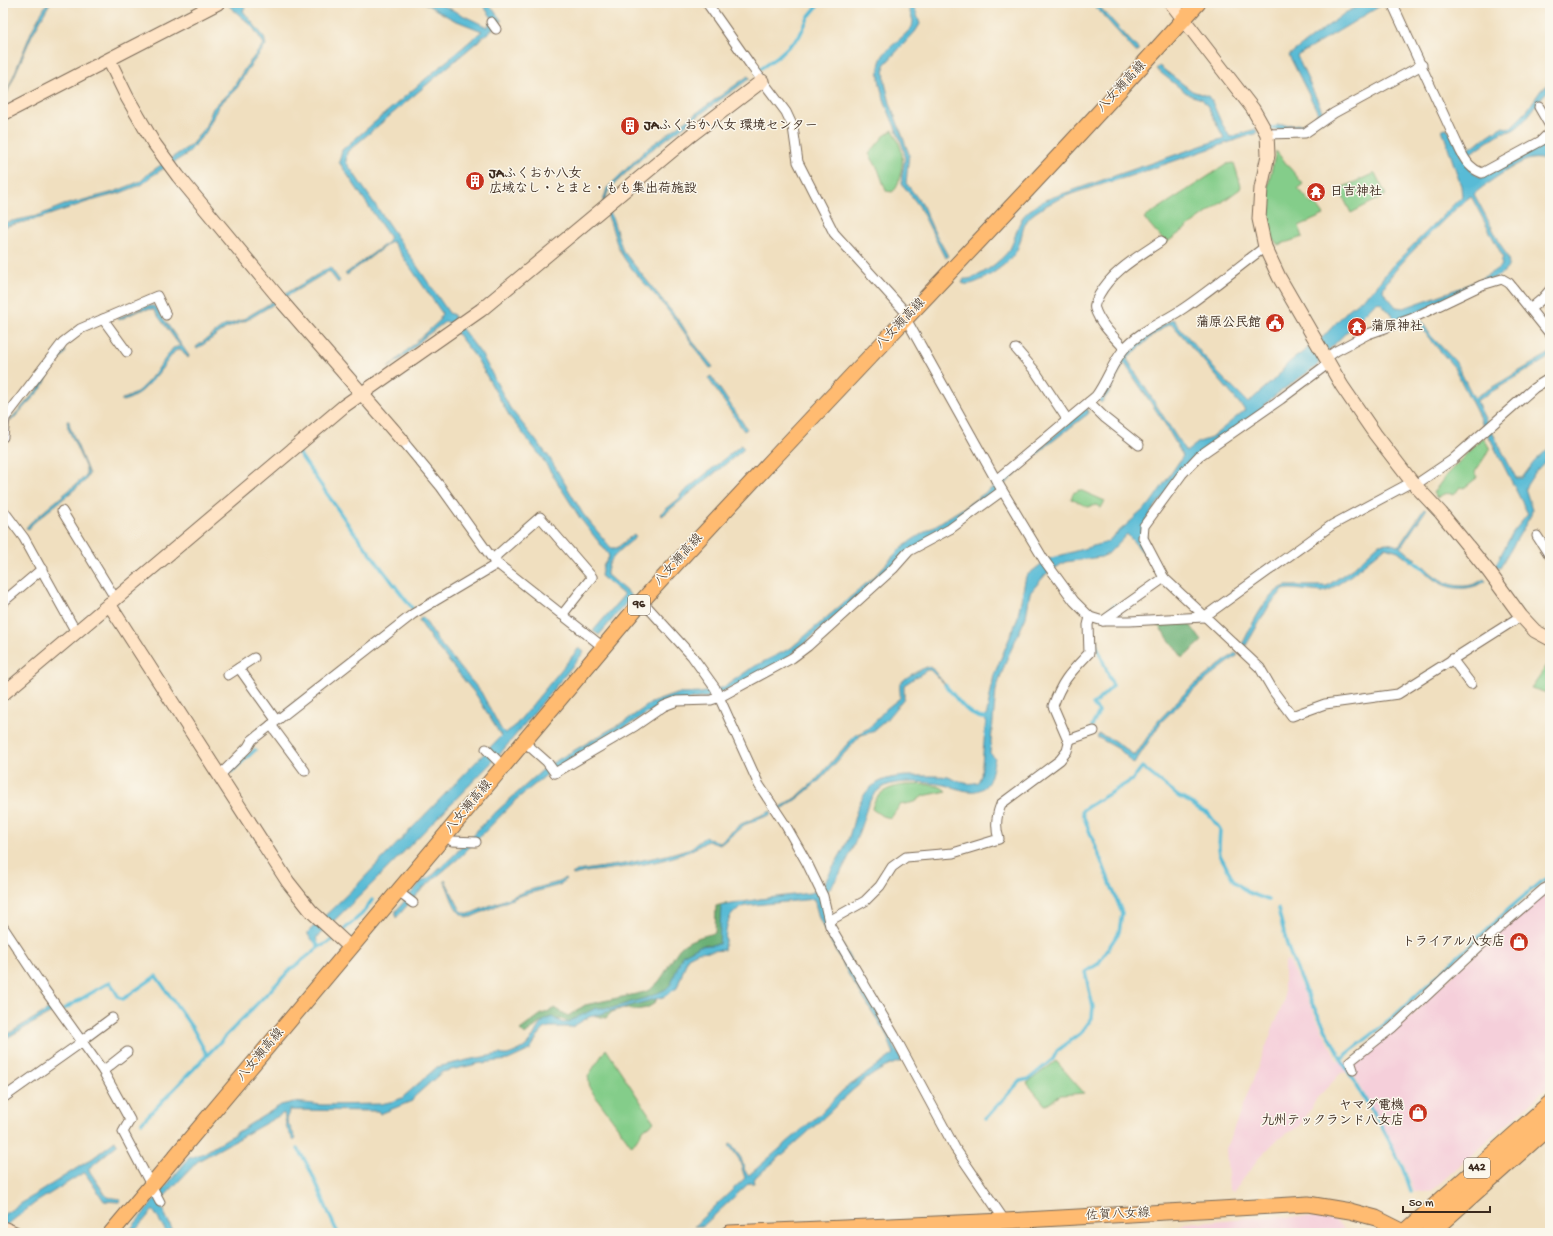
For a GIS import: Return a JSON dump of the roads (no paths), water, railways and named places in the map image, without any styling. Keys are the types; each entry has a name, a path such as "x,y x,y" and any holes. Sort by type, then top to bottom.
{"highway":[{"name":"442","path":"1405,1233 1550,1104"},
{"name":"442","path":"1429,1233 1550,1125"}],"main road":[{"name":"八女瀬高線","path":"111,1233 156,1194 346,944 604,647 642,601 718,517 907,317 1198,3"},
{"name":"佐賀八女線","path":"729,1233 972,1228 1005,1221 1308,1204 1363,1214 1376,1218 1405,1233"}],"street":[{"path":"3,114 218,3"},
{"path":"707,3 762,81 786,112 793,127 798,162 834,233 907,317 999,486 1051,570 1074,601 1090,617 1103,621 1168,620 1204,617 1332,526 1413,483 1452,460 1491,424 1534,388 1550,378"},
{"path":"1171,3 1253,109 1265,130 1268,155 1261,188 1259,219 1265,247 1279,277 1316,341 1375,434 1413,483 1441,513 1491,574 1521,616 1535,631 1550,639"},
{"path":"1392,3 1463,155 1476,171 1482,173 1544,143 1550,132"},
{"path":"109,60 127,97 173,170 284,304 362,392 441,487 495,562 604,647"},
{"path":"1265,130 1305,133 1334,113 1422,65"},
{"path":"3,694 362,392 481,310 690,136 762,81"},
{"path":"1539,107 1550,126"},
{"path":"1124,348 1103,324 1094,304 1107,281 1161,241"},
{"path":"530,747 551,767 555,773 635,726 664,706 677,701 711,700 718,693 792,658 808,646 893,569 909,551 950,529 999,486 1066,421 1089,402 1106,383 1124,348 1159,322 1184,308 1265,247"},
{"path":"1521,616 1398,694 1325,704 1292,716 1274,692 1260,668 1164,578 1143,538 1144,526 1182,474 1199,456 1281,400 1336,351 1368,334 1411,319 1482,286 1502,279 1509,283 1550,334"},
{"path":"1530,309 1550,290"},
{"path":"3,438 5,418 63,342 80,329 106,323 157,296 166,315"},
{"path":"106,323 127,352"},
{"path":"1016,349 1043,384 1065,416 1066,421"},
{"path":"1089,402 1105,418 1139,445"},
{"path":"3,511 24,538 76,632"},
{"path":"62,511 112,601 219,776 288,882 311,911 346,944"},
{"path":"219,776 248,747 252,740 413,614 495,562 497,555 540,517 592,577 562,615"},
{"path":"1537,536 1550,556"},
{"path":"3,602 42,569"},
{"path":"1103,621 1164,578"},
{"path":"642,601 692,656 718,693 759,784 786,826 821,892 830,926 894,1035 955,1148 1005,1221"},
{"path":"829,921 865,901 880,886 892,867 906,857 953,853 999,839 997,832 997,815 1001,804 1060,760 1067,751 1068,740 1053,706 1065,678 1089,653 1088,625 1090,617"},
{"path":"228,675 254,658"},
{"path":"1452,659 1470,684"},
{"path":"238,668 305,771"},
{"path":"1068,740 1094,731"},
{"path":"486,749 497,760"},
{"path":"452,841 473,842"},
{"path":"1353,1070 1350,1061 1392,1028 1501,926 1544,889 1550,886"},
{"path":"405,897 413,903"},
{"path":"3,927 103,1071 130,1120 123,1132 156,1194"},
{"path":"3,1098 112,1018"},
{"path":"103,1071 127,1052"},
{"path":"3,1228 15,1233"}],"water":[{"path":"47,3 50,3 32,35 3,102 32,30"},
{"path":"235,3 247,3 243,11 264,37 266,45 247,70 237,88 219,105 206,132 187,154 150,177 143,184 120,193 87,202 40,218 3,227 3,223 37,216 64,205 114,192 141,181 149,173 191,145 205,128 213,108 233,88 245,68 264,44 252,26 229,6"},
{"path":"424,3 438,3 487,27 493,19 481,3 488,3 502,21 347,152 346,162 449,313 454,315 454,318 482,355 510,408 549,457 583,514 611,548 617,548 634,534 636,537 617,553 607,569 607,575 632,596 599,635 593,631 624,595 601,576 603,566 609,557 608,554 580,518 542,458 510,417 477,359 446,321 388,368 439,321 442,313 392,241 347,275 345,274 387,243 390,238 339,162 342,150 482,31 452,19"},
{"path":"907,3 913,3 920,24 915,32 884,65 885,83 890,103 909,154 906,183 922,204 933,229 948,256 945,258 919,206 902,184 905,155 886,104 879,79 879,67 882,57 912,27 913,21"},
{"path":"1092,3 1096,3 1139,50 1136,52"},
{"path":"1365,3 1385,3 1297,56 1325,117 1309,128 1276,130 1277,125 1307,124 1318,113 1289,55 1345,13"},
{"path":"1159,66 1192,91 1210,97 1221,122 1230,137 1256,129 1257,133 1069,195 1046,205 1030,217 1026,222 1017,250 1004,265 989,276 974,283 962,283 964,279 976,277 1002,258 1010,249 1019,223 1023,217 1032,208 1045,200 1224,138 1208,107 1202,99 1189,95 1156,69"},
{"path":"748,76 750,78 647,153 609,189 604,203 612,217 623,251 681,323 690,338 713,367 710,368 672,315 625,260 618,247 608,216 602,205 607,188 648,148"},
{"path":"1550,83 1550,89 1522,123 1516,128 1502,132 1469,154 1467,150 1501,127 1510,128 1526,112 1541,90"},
{"path":"1447,128 1471,170 1481,178 1550,140 1550,161 1543,159 1531,159 1517,164 1474,194 1508,258 1509,264 1507,269 1498,276 1397,321 1381,303 1376,302 1320,359 1317,366 1278,393 1262,409 1190,461 1146,519 1147,552 1144,554 1127,534 1108,554 1101,557 1065,562 1046,574 1030,593 1026,617 1006,661 996,690 990,753 995,758 990,779 983,788 969,791 931,783 898,783 885,786 874,794 871,799 857,838 844,866 834,883 821,898 822,904 902,1061 890,1065 868,1078 753,1179 754,1183 749,1183 703,1226 694,1226 745,1178 739,1159 729,1145 731,1144 741,1158 745,1171 749,1175 820,1114 842,1091 894,1054 885,1032 850,977 824,929 819,918 814,899 745,906 733,913 730,918 726,929 724,950 698,952 688,957 677,988 663,997 589,1017 572,1027 549,1027 544,1029 530,1050 508,1060 481,1063 442,1072 414,1097 412,1101 380,1114 378,1111 289,1110 287,1121 296,1139 294,1141 287,1129 284,1113 198,1161 159,1202 174,1233 167,1233 153,1210 133,1233 129,1231 189,1158 204,1153 281,1105 294,1102 322,1105 381,1104 394,1101 402,1098 437,1067 500,1054 508,1055 524,1048 540,1025 547,1019 552,1017 563,1023 568,1022 596,1008 612,1008 649,997 666,989 671,984 682,955 699,946 719,944 721,906 760,899 810,893 823,886 849,837 860,802 873,786 881,781 890,778 910,776 935,776 948,777 966,783 978,782 981,776 986,718 994,675 1017,620 1026,576 1048,559 1107,542 1150,504 1183,456 1165,424 1124,363 1109,393 1101,403 1097,399 1122,357 1151,332 1173,319 1217,372 1248,403 1278,376 1288,363 1323,337 1348,310 1374,289 1392,266 1462,196 1461,186 1442,129","holes":["1471,196 1503,257 1501,262 1502,265 1493,272 1456,290 1404,308 1396,307 1383,291 1386,283 1421,242","1169,324 1173,325 1245,410 1211,438 1199,442 1186,452 1127,359 1152,336"]},
{"path":"330,267 340,281 338,283 329,271 247,320 225,329 197,349 196,347 224,326 242,320"},
{"path":"146,306 154,306 157,309 189,356 188,358 181,349 175,351 145,388 138,394 122,401 122,399 137,392 144,386 157,371 173,348 180,346 153,309 140,310 119,320 118,318"},
{"path":"1421,320 1431,336 1455,361 1474,398 1550,353 1550,356 1545,360 1476,401 1516,478 1522,478 1534,462 1550,447 1550,456 1536,471 1525,488 1532,510 1531,515 1500,568 1495,566 1513,532 1528,514 1454,367 1429,338 1418,322"},
{"path":"65,350 66,352 52,369 42,388 11,421 10,420 40,387 50,368"},
{"path":"711,376 747,429 744,431 708,378"},
{"path":"1086,408 1089,413 1049,444 995,493 893,566 790,656 738,685 709,697 663,703 550,772 518,798 460,857 422,889 396,918 396,911 421,882 433,875 486,821 547,766 627,720 651,703 676,694 701,693 724,687 753,667 791,648 874,577 898,551 912,540 965,507 1005,479"},
{"path":"67,421 69,421 89,474 85,481 32,524 29,529 26,528 31,522 86,476 86,469 68,428"},
{"path":"741,445 744,449 662,516 660,514 681,497 680,495"},
{"path":"1424,509 1426,510 1401,547 1417,559 1413,563 1398,551 1385,547 1350,576 1331,589 1323,592 1290,589 1283,590 1269,606 1245,647 1242,645 1260,611 1272,595 1286,586 1327,586 1353,568 1379,544 1388,543 1399,546"},
{"path":"1424,566 1444,582 1460,586 1468,586 1484,579 1486,581 1469,588 1451,587 1443,585 1428,575 1422,568"},
{"path":"423,617 437,640 481,692 501,729 505,733 514,727 579,648 584,652 499,755 371,885 319,935 316,939 318,941 315,943 308,935 308,932 359,883 501,736 477,696 433,642 419,620"},
{"path":"1235,653 1238,655 1199,685 1161,722 1134,764 1119,749 1097,737 1099,734 1113,740 1135,756 1158,721 1190,688"},
{"path":"930,666 948,688 930,670 927,670 904,685 904,698 885,721 872,732 861,735 820,780 779,811 778,809 798,796 817,779 854,736 869,728 886,709 900,698 900,685 905,679"},
{"path":"771,811 772,814 744,825 720,845 707,841 685,853 660,861 635,866 574,875 572,874 577,871 624,864 667,855 691,848 706,836 709,839 720,842 741,824"},
{"path":"565,878 566,879 560,885 519,896 471,917 465,916 457,909 444,881 445,880 461,911 469,914 526,891 559,882"},
{"path":"51,1008 53,1012 3,1040 3,1037"},
{"path":"115,1141 118,1144 88,1169 107,1197 121,1199 119,1202 104,1201 85,1173 83,1173 35,1203 3,1228 3,1215 93,1158"}],"waterway":[{"path":"761,68 777,57 799,37 809,16 820,3"},
{"path":"1268,129 1281,127"},
{"path":"296,449 350,527 412,608"},
{"path":"1411,559 1425,570"},
{"path":"1102,615 1116,605"},
{"path":"1092,726 1099,712 1093,705 1113,686 1094,639"},
{"path":"945,685 964,708 976,716 989,718"},
{"path":"232,771 255,750"},
{"path":"986,1118 1020,1081 1029,1079 1053,1059 1057,1051 1081,1033 1092,1018 1093,1007 1085,972 1098,964 1119,932 1122,913 1083,815 1082,811 1084,809 1132,780 1142,767 1179,797 1187,800 1200,810 1208,813 1220,829 1220,855 1234,881 1247,892 1268,900"},
{"path":"1342,1058 1390,1020 1509,909 1539,883 1550,877"},
{"path":"340,933 362,914 372,900"},
{"path":"1278,909 1288,948 1305,990 1345,1066 1383,1129 1403,1168 1411,1191"},
{"path":"142,1122 290,970 319,947 328,943 335,937"},
{"path":"314,939 319,947"},
{"path":"64,1009 110,982 118,996 123,999 156,976 193,1029 207,1055"},
{"path":"298,1149 310,1169 338,1233"}],"place":[{"name":"JAふくおか八女 環境センター","path":"630,126"},
{"name":"JAふくおか八女 広域なし・とまと・もも集出荷施設","path":"475,181"},
{"name":"日吉神社","path":"1316,192"},
{"name":"蒲原公民館","path":"1275,323"},
{"name":"蒲原神社","path":"1357,327"},
{"name":"トライアル八女店","path":"1519,942"},
{"name":"ヤマダ電機 九州テックランド八女店","path":"1418,1113"}]}
